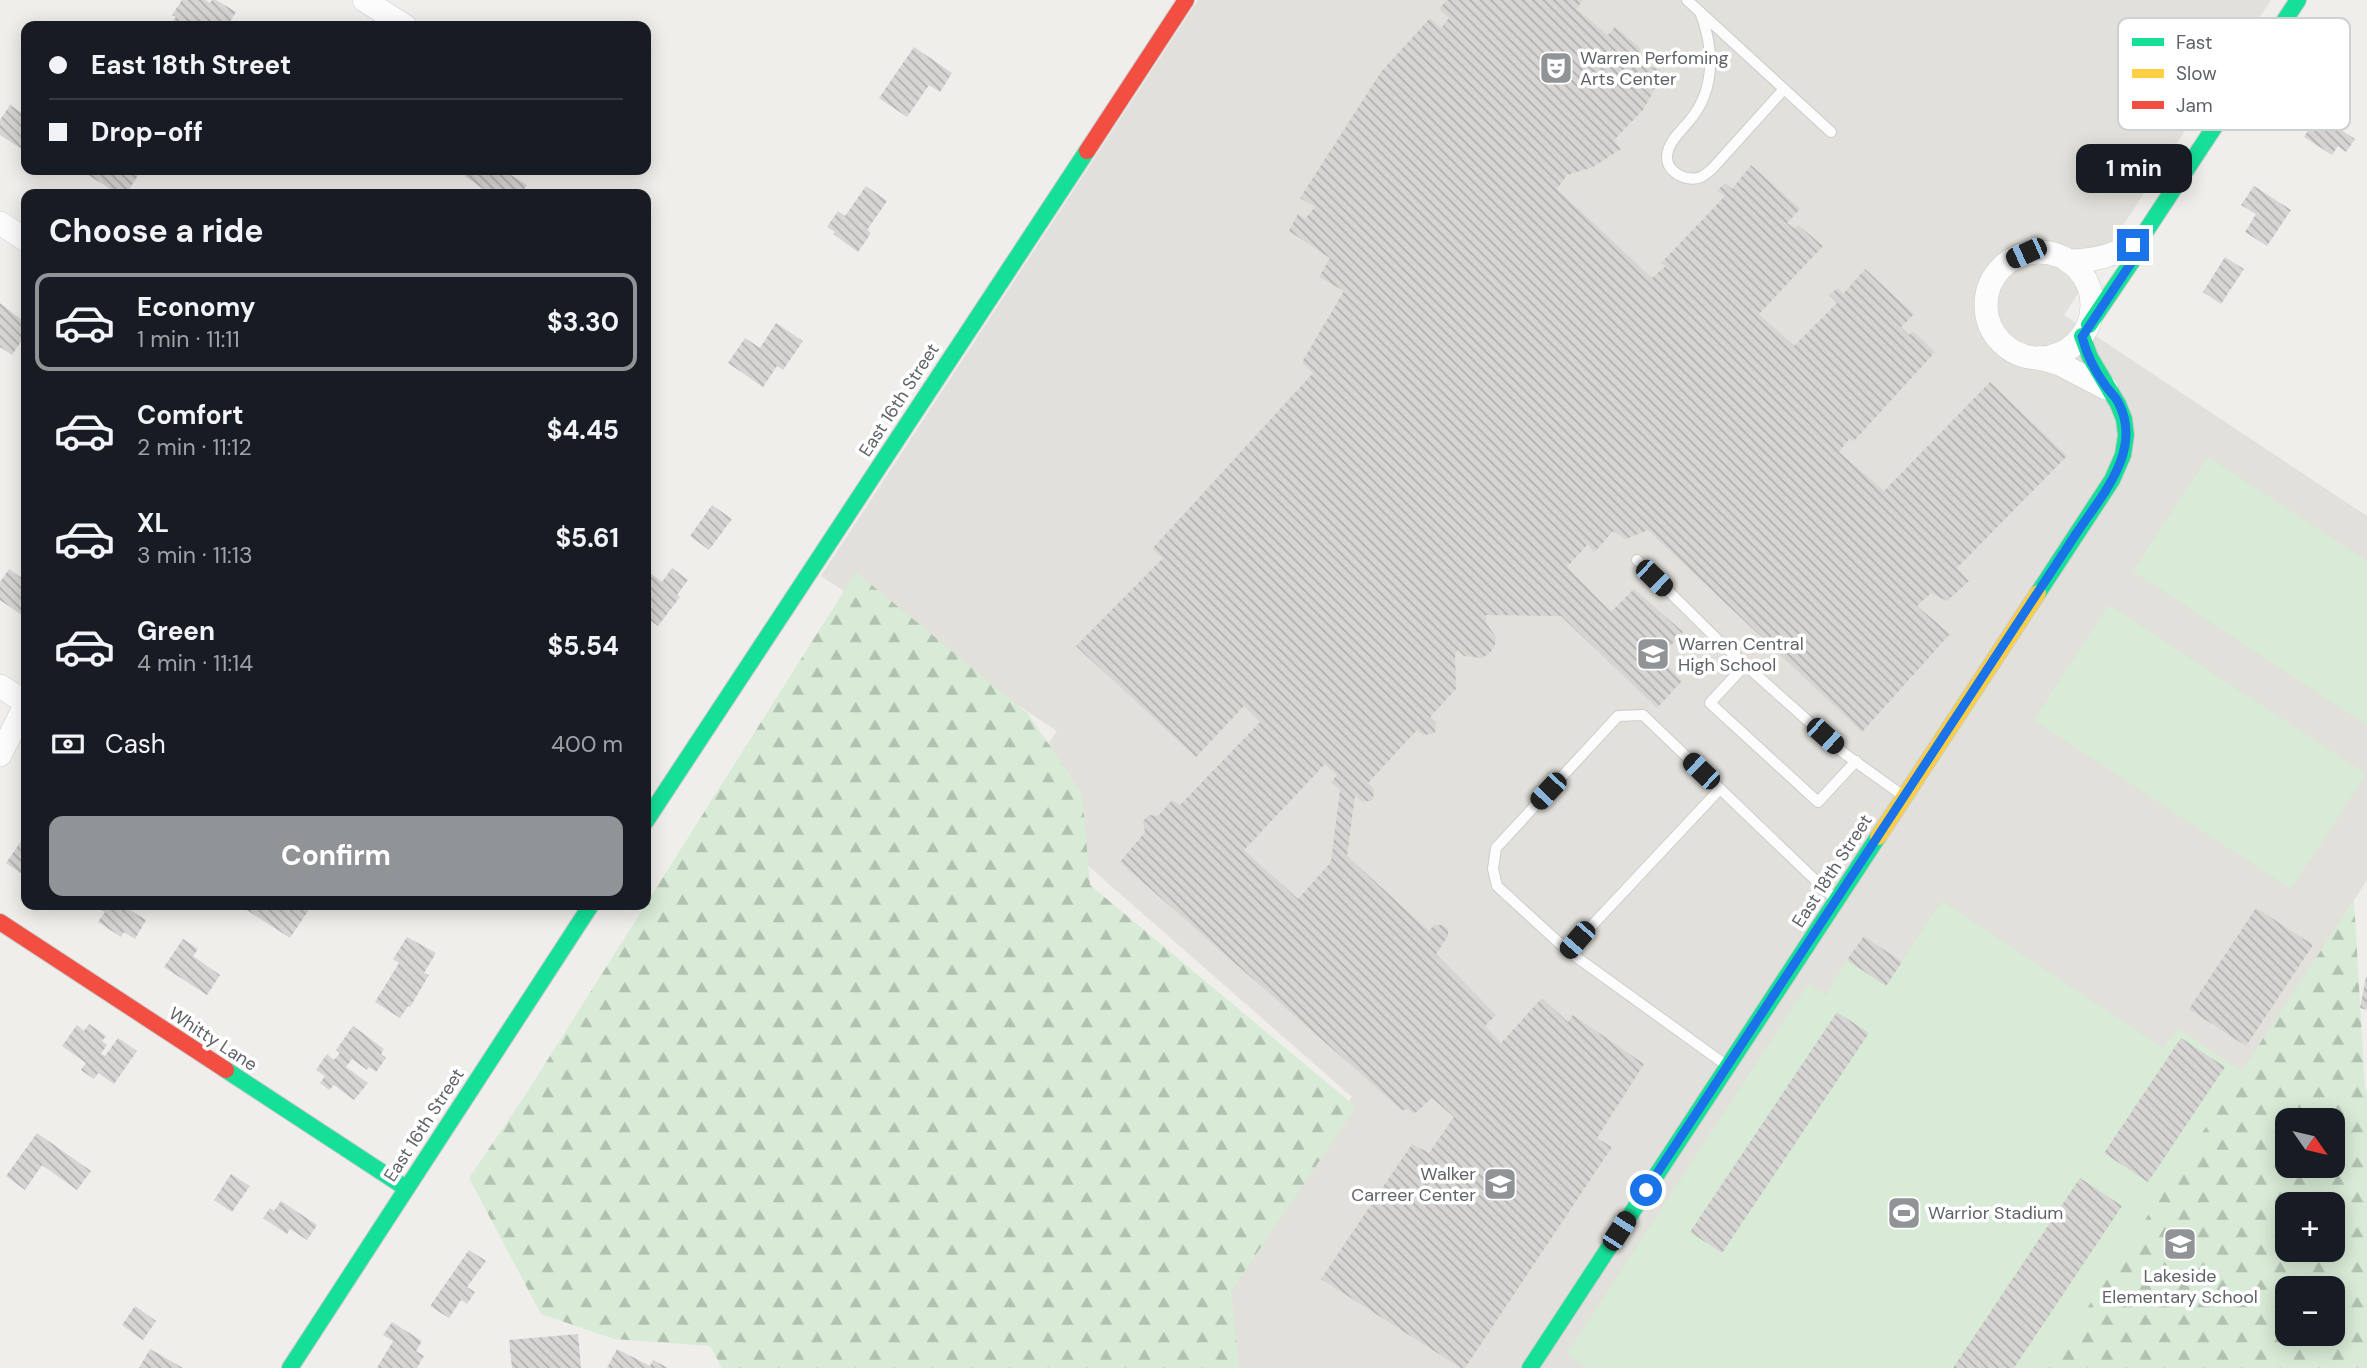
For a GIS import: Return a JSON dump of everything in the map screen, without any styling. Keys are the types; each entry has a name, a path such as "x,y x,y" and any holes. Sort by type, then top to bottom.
{"street":[{"path":"364,0 397,21"},
{"name":"East 16th Street","path":"651,813 1185,0"},
{"path":"2286,18 2298,0"},
{"path":"2039,358 2067,351 2085,331 2137,254 2140,240 2212,130"},
{"path":"0,223 21,237"},
{"path":"2068,261 2089,261 2118,253 2140,240"},
{"path":"2085,331 2092,309 2091,292 2084,276 2059,255 2026,253 2010,260 1990,285 1987,314 1991,328 1999,340 2024,356 2060,364 2107,388"},
{"name":"East 18th Street","path":"1530,1368 2123,460 2127,438 2124,416 2118,401 2093,368 2085,331"},
{"path":"0,686 21,701"},
{"path":"0,755 21,714"},
{"name":"East 16th Street","path":"290,1368 588,910"},
{"name":"Whitty Lane","path":"0,922 406,1188"}],"lane":[{"path":"1687,0 1831,132"},
{"path":"1700,12 1710,43 1709,78 1700,107 1669,147 1668,166 1687,178 1700,178 1712,169 1784,89"},
{"path":"1637,561 1745,665 1856,761 1904,797"},
{"path":"1745,665 1710,703 1818,802 1856,761"},
{"path":"1727,1066 1568,951 1497,886 1493,869 1496,848 1618,716 1643,715 1836,900"},
{"path":"1568,951 1720,789"}],"shaded area":[{"name":"Warren Central High School","path":"1198,0 2271,0 2259,18 2118,18 2118,130 2186,130 2064,315 2367,516 2367,880 2161,1200 2275,1280 2275,1346 2345,1346 2367,1368 1238,1368 1230,1281 1352,1097 1012,799 1057,731 821,576"}],"green space":[{"path":"2208,457 2367,561 2367,725 2133,571"},
{"path":"856,572 1028,714 1082,793 1090,885 1356,1107 1231,1291 1239,1368 722,1368 710,1346 614,1339 541,1314 469,1178 526,1094 642,910 651,910 651,896"},
{"path":"2109,605 2366,774 2291,889 2034,720"},
{"path":"2354,900 2367,1091 2367,1368 2047,1368"},
{"name":"Warrior Stadium","path":"1942,901 2163,1048 2178,1029 2242,1072 2048,1368 1588,1368 1567,1354 1808,984 1826,995 1847,960 1886,985"}],"building":[{"path":"182,0 205,0 210,3 216,0 236,12 230,21 173,21 176,17 172,15"},
{"name":"Warren Central High School","path":"1447,0 1583,0 1576,9 1608,35 1615,27 1640,48 1639,63 1661,70 1643,110 1614,140 1621,149 1593,167 1567,175 1557,189 1652,278 1666,266 1661,263 1725,196 1717,191 1725,183 1732,189 1751,165 1800,209 1787,223 1795,229 1798,225 1823,246 1759,314 1794,346 1837,303 1829,295 1838,288 1843,294 1865,269 1914,314 1901,327 1909,335 1913,331 1935,352 1854,441 1849,439 1839,452 1884,491 1990,382 2067,456 1957,568 1969,581 1947,601 1931,593 1917,606 1950,634 1862,732 1648,530 1626,539 1613,531 1594,553 1588,544 1567,567 1611,612 1634,589 1683,632 1660,657 1682,681 1657,708 1561,616 1486,615 1486,623 1496,637 1495,645 1490,653 1482,658 1464,656 1458,650 1455,654 1456,689 1430,717 1436,723 1435,733 1424,735 1417,730 1368,783 1374,789 1373,800 1363,802 1355,796 1347,856 1429,931 1434,925 1442,925 1448,929 1448,936 1436,954 1496,1015 1485,1026 1501,1043 1542,998 1568,1022 1573,1015 1644,1064 1597,1138 1612,1147 1465,1368 1461,1368 1321,1279 1412,1144 1429,1153 1454,1117 1432,1098 1414,1114 1408,1109 1402,1110 1120,862 1145,832 1143,821 1149,815 1158,816 1172,800 1180,805 1260,722 1244,706 1196,757 1076,646 1163,558 1152,549 1313,373 1302,362 1344,291 1319,277 1330,258 1289,231 1298,214 1305,219 1315,207 1300,198 1381,72 1430,18 1441,28 1449,18 1439,9","holes":["1325,764 1337,775 1331,782 1340,790 1331,862 1298,899 1244,850"]},
{"path":"914,47 952,73 940,92 929,85 907,117 879,98"},
{"path":"10,105 21,113 21,149 0,135 0,120"},
{"path":"2308,130 2341,130 2355,139 2346,152 2338,146 2332,155 2304,137"},
{"path":"88,175 138,175 129,189 109,188"},
{"path":"511,175 527,185 524,189 483,189 465,176"},
{"path":"866,186 887,201 867,230 871,233 858,252 827,227 838,211 845,216"},
{"path":"2254,186 2291,210 2267,246 2245,232 2256,214 2241,205"},
{"path":"2225,257 2244,269 2221,304 2203,292"},
{"path":"0,303 21,319 21,342 12,355 0,347"},
{"path":"776,323 803,341 783,370 777,366 763,387 728,363 745,338 760,348"},
{"path":"712,505 732,519 709,550 690,536"},
{"path":"672,568 688,580 677,595 680,597 658,626 651,621 651,574 662,582"},
{"path":"9,569 21,577 21,615 0,600 0,582"},
{"path":"21,841 21,874 6,863"},
{"path":"2256,908 2313,945 2246,1046 2189,1009"},
{"path":"102,910 130,910 146,920 135,939 124,932 121,937 98,922 105,912"},
{"path":"247,910 309,910 290,938"},
{"path":"1864,936 1902,962 1886,986 1847,960"},
{"path":"407,937 436,953 424,973 429,975 410,1007 408,1006 400,1018 375,1002 399,963 393,959"},
{"path":"183,939 198,949 193,956 220,975 207,995 164,967"},
{"path":"2367,977 2367,1010 2360,1008"},
{"path":"1837,1012 1869,1033 1722,1253 1690,1232"},
{"path":"89,1024 106,1036 102,1041 107,1045 101,1054 105,1056 118,1038 137,1051 114,1084 98,1073 94,1079 81,1070 86,1063 62,1046 77,1025 84,1031"},
{"path":"353,1026 384,1049 381,1054 386,1058 376,1072 369,1067 367,1070 352,1059 346,1067 368,1083 354,1100 334,1085 329,1090 320,1083 325,1076 316,1070 327,1054 334,1060 340,1053 336,1050"},
{"path":"2181,1038 2225,1067 2148,1182 2104,1153"},
{"path":"37,1133 91,1171 77,1190 42,1165 25,1190 6,1176"},
{"path":"231,1174 250,1186 232,1212 214,1200"},
{"path":"2080,1178 2122,1206 2014,1368 1953,1368"},
{"path":"281,1201 317,1225 307,1240 290,1229 287,1234 263,1218 270,1208 274,1211"},
{"path":"469,1250 486,1261 467,1287 475,1292 467,1304 461,1300 449,1318 430,1306"},
{"path":"135,1306 156,1321 143,1340 122,1325"},
{"path":"392,1322 422,1341 416,1351 424,1356 417,1368 377,1368 393,1341 383,1335"},
{"path":"578,1334 581,1368 512,1368 509,1340"},
{"path":"150,1349 183,1368 139,1368"},
{"path":"617,1349 650,1366 653,1360 668,1368 607,1368"}],"traffic: fast":[{"path":"2286,18 2298,0"},
{"path":"2089,325 2137,254 2140,240 2212,130"},
{"path":"651,813 1087,151"},
{"path":"2038,593 2112,480 2123,455 2126,435 2124,419 2090,357 2082,336"},
{"path":"1530,1368 1878,837"},
{"path":"290,1368 588,910"},
{"path":"226,1070 406,1188"}],"traffic: slow":[{"path":"1878,837 2038,593"}],"traffic: jam":[{"path":"1087,151 1186,0"},
{"path":"0,922 226,1070"}],"place":[{"name":"Warren Perfoming Arts Center","path":"1556,68"},
{"name":"Warren Central High School","path":"1653,654"},
{"name":"Walker Carreer Center","path":"1500,1184"},
{"name":"Warrior Stadium","path":"1904,1213"},
{"name":"Lakeside Elementary School","path":"2180,1244"}],"route":[{"path":"1646,1190 2123,460 2127,438 2124,416 2118,401 2093,368 2082,337 2137,254 2140,240 2133,245"}]}
